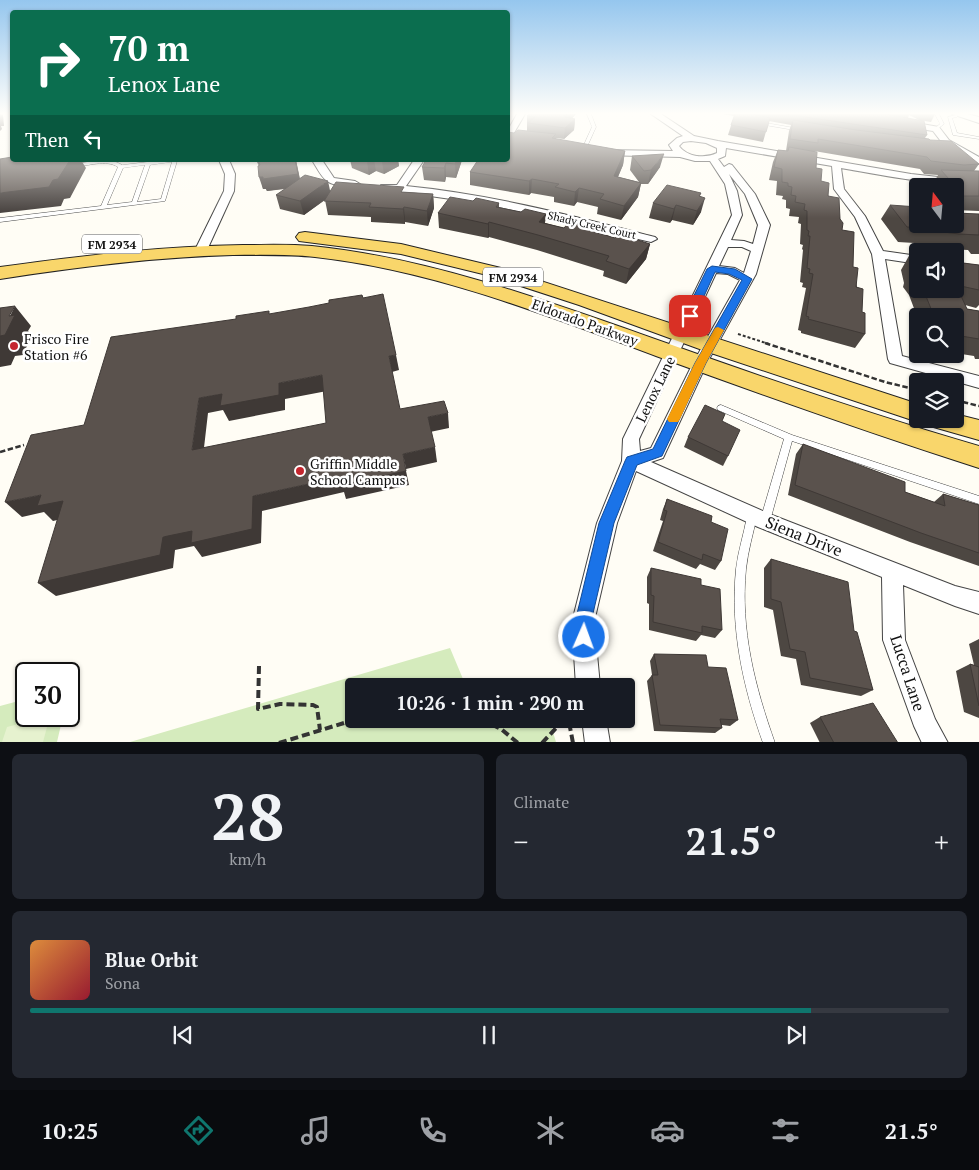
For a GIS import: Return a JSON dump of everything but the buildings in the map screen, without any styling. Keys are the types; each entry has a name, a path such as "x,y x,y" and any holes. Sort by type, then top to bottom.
{"main road":[{"name":"Eldorado Parkway","path":"0,259 108,258 204,243 322,253 393,265 474,284 677,344 891,430 979,457"},
{"name":"Eldorado Parkway","path":"0,273 39,260"},
{"name":"Eldorado Parkway","path":"705,354 909,410"},
{"path":"964,426 979,430"}],"street":[{"path":"583,149 601,153 644,155 680,153 697,158 718,152 763,151 910,177 956,182 979,181"},
{"path":"677,149 680,153"},
{"path":"632,461 657,453 705,354 747,279 764,225 750,194 715,149"},
{"path":"953,149 979,161"},
{"name":"Lenox Lane","path":"587,678 583,622 607,523 632,461 631,439 737,215 734,193 718,152"},
{"path":"204,243 229,191 230,174 225,162"},
{"name":"Shady Creek Court","path":"318,162 327,179 335,182 400,188 464,198 651,239"},
{"path":"400,188 418,162"},
{"path":"836,163 839,189 860,216 878,254 895,359 979,382"},
{"path":"725,243 744,244 757,250"},
{"path":"878,254 909,259"},
{"path":"712,269 731,271 747,279"},
{"name":"Siena Drive","path":"632,461 759,518 892,571 979,603"},
{"name":"Lucca Lane","path":"892,571 894,640 926,726 936,742"},
{"path":"596,728 598,742"}],"lane":[{"path":"64,167 110,162 121,167 162,162"},
{"path":"0,220 163,200 175,162"},
{"path":"134,204 148,164"},
{"path":"103,208 121,167"},
{"path":"720,408 789,437 979,500"},
{"path":"769,742 755,706 741,639 741,568 789,437"}],"path":[{"path":"738,334 885,382 909,388"},
{"path":"964,402 979,406"},
{"path":"0,452 24,445"},
{"path":"259,666 258,709 280,704 313,705 317,707 320,730"},
{"path":"542,742 558,726 569,722 573,742"},
{"path":"279,742 345,723"},
{"path":"501,728 518,742"}],"green space":[{"path":"450,648 463,678 348,678"},
{"path":"345,679 345,728 552,728 556,742 130,742"},
{"path":"15,702 15,727 60,727 57,742 0,742 0,706"},
{"path":"15,725 15,727 47,727 43,742 2,742 7,727"}],"slow traffic":[{"path":"673,419 718,330"}],"place":[{"name":"Frisco Fire Station #6","path":"14,346"},
{"name":"Griffin Middle School Campus","path":"300,471"}],"route":[{"path":"584,637 583,622 607,523 632,461 657,453 700,363 747,279 731,271 712,269 690,316"}]}
